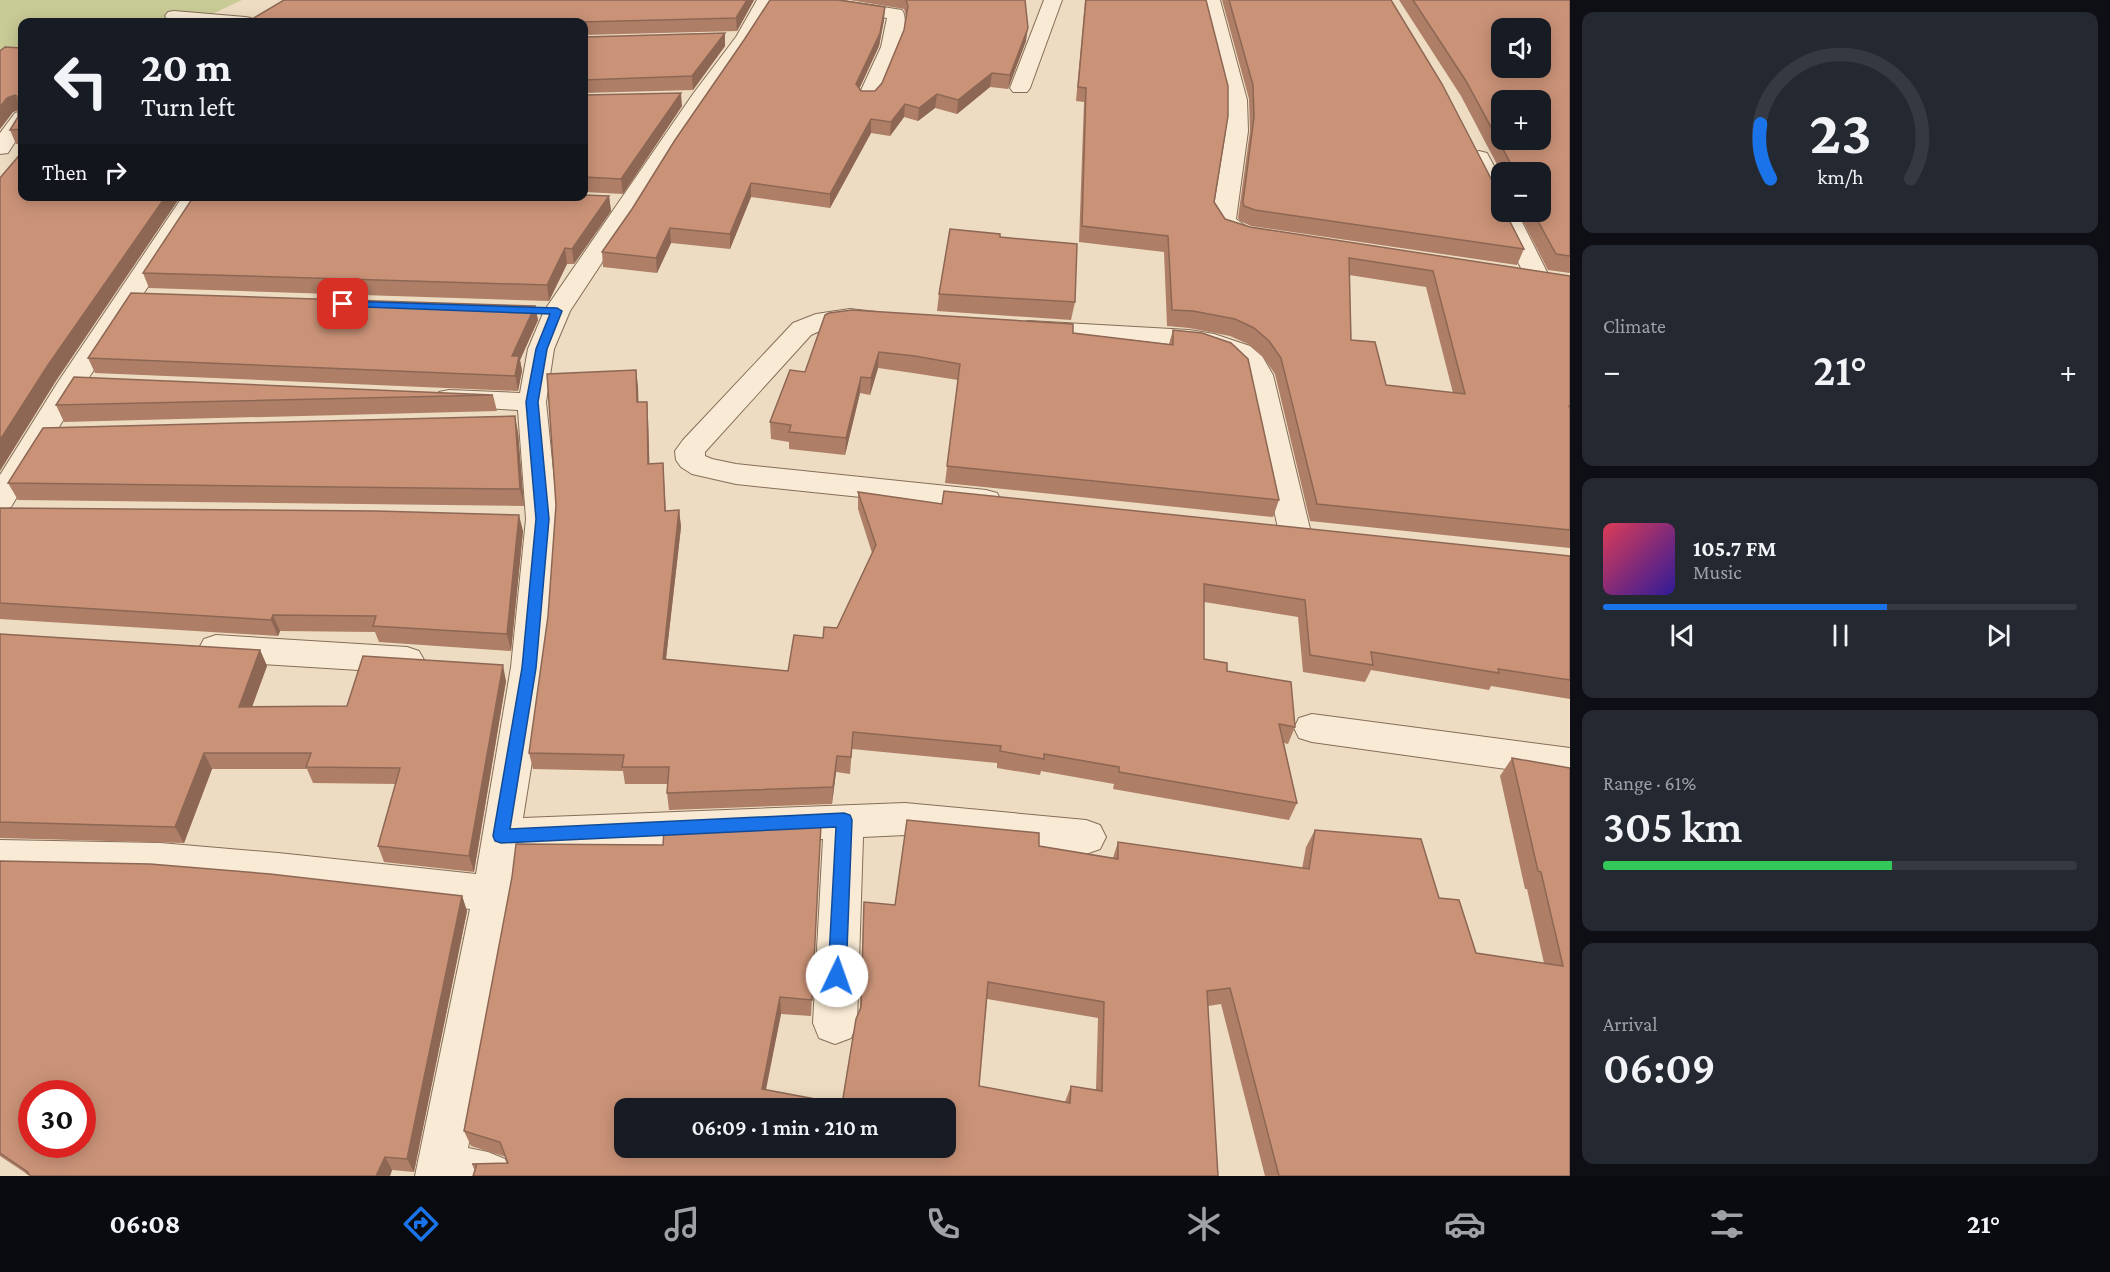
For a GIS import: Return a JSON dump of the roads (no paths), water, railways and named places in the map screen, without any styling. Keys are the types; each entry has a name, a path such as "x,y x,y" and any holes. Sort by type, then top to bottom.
{"street":[{"path":"168,18 213,0"},
{"path":"488,1176 440,1171 494,894 501,836 529,668 533,412 545,310 620,203 689,98 732,39 766,0"},
{"path":"800,0 902,7 893,42 867,99"},
{"path":"1020,88 1053,0"},
{"path":"1211,0 1237,100 1236,131 1225,224 1246,234 1290,240"},
{"path":"174,16 198,18"},
{"path":"8,146 18,125"},
{"path":"1470,140 1491,182"},
{"path":"8,508 40,434 72,382 141,297 193,201"},
{"path":"1510,222 1537,278"},
{"path":"894,320 851,316 818,321 802,329 690,451 691,460 703,467 736,474 1010,503"},
{"path":"1008,327 1189,338 1229,346 1241,352 1252,362 1259,375 1294,533"},
{"path":"72,382 106,384"},
{"path":"425,397 533,412"},
{"path":"440,424 533,412"},
{"path":"40,434 75,434"},
{"path":"188,646 435,662"},
{"path":"494,665 529,668"},
{"path":"1312,728 1570,763"},
{"path":"501,836 905,819 1086,837"},
{"path":"835,1023 844,820"},
{"path":"0,857 160,860 278,870 494,894"}]}
